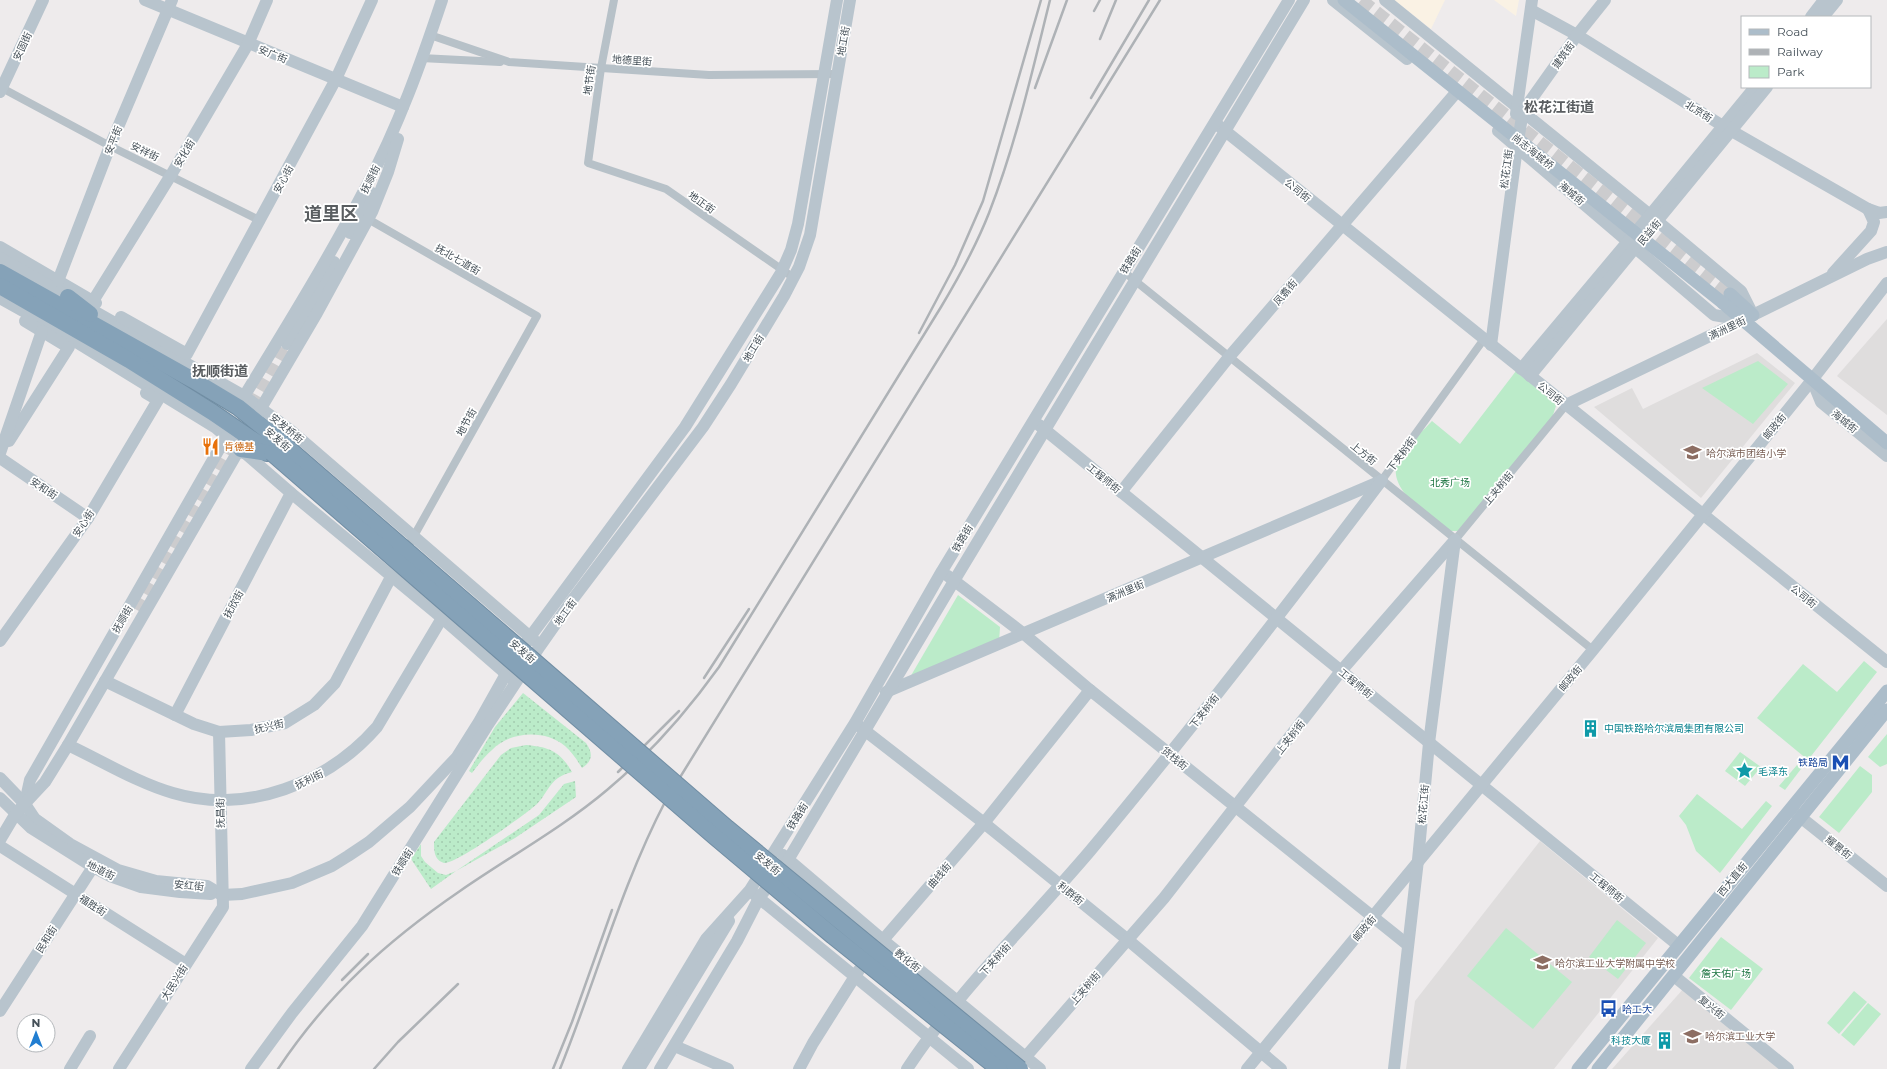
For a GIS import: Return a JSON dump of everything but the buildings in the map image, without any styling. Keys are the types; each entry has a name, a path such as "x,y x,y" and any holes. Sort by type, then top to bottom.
{"highway":[{"name":"安发街","path":"0,272 132,354 212,412 276,448 727,828 1022,1063"},
{"name":"安发街","path":"0,286 132,354 241,402 258,414 276,448 714,836 833,936 998,1069"},
{"path":"68,297 132,354"},
{"path":"46,329 132,354"},
{"path":"212,412 233,442 276,448"}],"main road":[{"name":"尚志海城桥","path":"1344,0 1726,298 1748,318"},
{"name":"海城街","path":"1748,318 1812,380 1887,443"},
{"name":"西大直街","path":"1578,1069 1887,691"},
{"name":"西大直街","path":"1598,1069 1887,710"}],"street":[{"name":"安固街","path":"1,89 43,0"},
{"name":"安广街","path":"145,0 170,5 248,44 402,107"},
{"name":"安化街","path":"92,301 171,175 248,44 267,0"},
{"name":"安心街","path":"92,301 187,354 261,221 336,79 372,0"},
{"path":"442,0 421,58 509,62"},
{"name":"地节街","path":"588,163 601,68 614,0"},
{"name":"地工街","path":"530,637 685,427 709,392 782,271 791,250 798,224 837,0"},
{"name":"地工街","path":"540,646 703,427 731,384 794,278 805,252 810,235 850,0"},
{"name":"铁路街","path":"628,1069 706,939 788,860 1134,280 1289,0"},
{"name":"铁路街","path":"660,1069 737,941 754,894 776,850 855,723 942,571 1124,271 1304,0"},
{"name":"海城街","path":"1333,0 1454,95 1632,244 1714,315 1748,318 1741,290 1384,0"},
{"name":"建筑街","path":"1520,109 1605,0"},
{"path":"1812,16 1824,0"},
{"path":"1824,16 1837,0"},
{"name":"安平街","path":"58,281 110,146 170,5"},
{"name":"松花江街","path":"1488,342 1513,144 1520,109 1532,5"},
{"name":"北京街","path":"1532,5 1727,129 1868,209"},
{"name":"地德里街","path":"430,34 509,62 709,76 837,74"},
{"name":"抚顺街","path":"241,402 327,258 367,185 402,107 421,58"},
{"name":"抚顺街","path":"287,344 362,212 398,139 409,112 421,58"},
{"name":"民益街","path":"1727,129 1754,88"},
{"name":"民益街","path":"1525,372 1727,129 1766,88"},
{"name":"安祥街","path":"1,89 110,146 261,221"},
{"name":"凤翥街","path":"1121,492 1229,357 1454,95"},
{"name":"公司街","path":"1219,127 1887,662"},
{"name":"抚顺街","path":"258,414 317,312 368,219 388,172 398,139"},
{"name":"地正街","path":"588,163 666,189 794,278"},
{"path":"1868,209 1879,213 1887,212"},
{"path":"1828,278 1872,231 1874,222 1868,209"},
{"name":"抚北七道街","path":"368,219 537,316"},
{"path":"0,247 92,301"},
{"name":"满洲里街","path":"1566,405 1867,259 1887,252"},
{"path":"0,258 68,297 241,402"},
{"name":"上方街","path":"1124,271 1593,650"},
{"name":"邮政街","path":"1247,1069 1374,917 1418,860 1593,650 1812,380 1887,283"},
{"path":"0,298 46,329 204,420 233,442 391,577 442,618 516,683"},
{"path":"0,307 46,329 69,347 0,454"},
{"name":"地节街","path":"391,577 537,316"},
{"path":"0,454 46,329"},
{"name":"下夹树街","path":"907,1069 929,1037 957,1001 1061,885 1170,754 1277,619 1488,342"},
{"name":"安心街","path":"0,641 88,518 158,400 69,347"},
{"name":"海城街","path":"1812,380 1834,391 1887,435"},
{"name":"海城街","path":"1812,380 1821,402 1887,456"},
{"name":"上夹树街","path":"1015,1069 1022,1063 1164,898 1342,671 1455,540 1566,405"},
{"name":"安发桥街","path":"258,414 289,429 540,646"},
{"name":"工程师街","path":"1033,420 1678,945"},
{"name":"抚顺街","path":"25,804 45,782 68,745 105,680 233,442"},
{"name":"抚顺街","path":"25,804 30,780 233,442"},
{"name":"安和街","path":"0,458 88,518"},
{"name":"满洲里街","path":"868,700 1203,558 1382,480"},
{"name":"抚欣街","path":"175,715 292,493"},
{"name":"松花江街","path":"1394,1069 1418,860 1429,743 1455,540"},
{"name":"货栈街","path":"942,571 1024,634 1090,690 1408,945"},
{"name":"抚兴街","path":"105,680 175,715 207,729 218,732 245,731 280,725 295,718 314,705 335,683 391,577"},
{"name":"抚利街","path":"68,745 159,789 190,797 220,799 244,798 287,789 320,774 355,749 377,727 465,582"},
{"name":"抚顺街","path":"25,804 137,610"},
{"path":"506,674 530,637"},
{"name":"铁顺街","path":"251,1069 292,1013 362,926 483,733 540,646"},
{"name":"安红街","path":"0,778 25,804 35,819 64,840 118,870 156,881 207,886 222,894 242,894 266,890 292,882 332,866 369,842 410,807 457,757 480,722 506,674"},
{"name":"曲线街","path":"799,1069 813,1042 854,975 984,823 1090,690"},
{"name":"利群街","path":"855,723 1061,885 1281,1069"},
{"name":"抚昌街","path":"218,732 222,894"},
{"name":"地道街","path":"0,798 31,828 93,867 121,881 141,887 180,892 222,894"},
{"path":"0,840 16,813 25,804"},
{"name":"耀景街","path":"1790,808 1887,886"},
{"name":"福胜街","path":"0,846 186,964"},
{"name":"教化街","path":"776,850 957,1001 1022,1063 1040,1069"},
{"name":"民和街","path":"0,1011 93,867"},
{"name":"大民兴街","path":"119,1069 223,908 222,894"},
{"path":"648,1069 702,974 734,913 754,894 968,1069"},
{"path":"639,1069 702,974"},
{"name":"复兴街","path":"1674,976 1788,1069"},
{"path":"70,1069 90,1036"},
{"path":"677,1047 728,1069"}],"shaded area":[{"path":"1394,0 1445,0 1431,29"},
{"path":"1494,0 1519,0 1516,16"},
{"path":"1887,319 1887,415 1837,376"},
{"name":"哈尔滨市团结小学","path":"1757,353 1795,383 1701,498 1594,407 1632,388 1643,409"},
{"name":"哈尔滨工业大学附属中学校","path":"1540,841 1658,938 1554,1069 1406,1069 1415,1001"},
{"name":"哈尔滨工业大学","path":"1684,988 1782,1069 1612,1069"}],"green space":[{"path":"1758,361 1788,384 1753,424 1702,388"},
{"name":"北秀广场","path":"1516,371 1551,398 1556,406 1552,418 1458,531 1449,531 1422,510 1404,492 1398,482 1396,471 1398,461 1409,446 1432,421 1460,444"},
{"path":"958,595 1000,627 999,642 909,679"},
{"path":"1864,661 1877,672 1808,760 1757,718 1803,664 1837,692"},
{"path":"523,693 586,743 590,750 591,757 586,765 582,768 570,751 557,741 548,737 528,734 508,739 499,744 486,755 472,773 469,771 495,727"},
{"path":"1887,734 1887,764 1880,767 1868,757"},
{"path":"526,745 541,747 553,751 563,759 572,772 561,776 555,781 537,804 475,848 451,861 444,863 438,860 435,854 434,842 501,755 511,748"},
{"path":"1740,752 1761,767 1745,786 1725,771"},
{"path":"1797,765 1801,769 1785,790 1779,786"},
{"path":"1860,766 1872,775 1872,792 1839,833 1819,817"},
{"path":"575,781 576,797 515,838 456,871 539,815 564,784"},
{"path":"1697,794 1742,829 1766,801 1772,806 1720,873 1696,851 1686,825 1679,816"},
{"path":"421,844 421,856 425,862 438,873 446,875 456,871 431,889 411,859"},
{"path":"1617,920 1646,943 1618,979 1589,957"},
{"path":"1506,928 1572,982 1533,1029 1467,976"},
{"name":"詹天佑广场","path":"1721,937 1763,969 1731,1010 1689,978"},
{"path":"1854,991 1867,1002 1839,1034 1827,1023"},
{"path":"1868,1003 1881,1014 1854,1046 1841,1035"}],"tunnel":[{"path":"1361,0 1730,294"},
{"path":"137,610 287,344"}],"railway":[{"path":"919,333 955,265 983,201 1041,0"},
{"path":"278,1069 317,1017 360,971 408,929 433,910 479,878 554,830 607,790 638,762 667,732 694,701 719,667 941,307 973,249 999,187 1023,108 1050,0"},
{"path":"1035,88 1067,0"},
{"path":"1094,11 1100,0"},
{"path":"1100,39 1116,0"},
{"path":"1091,98 1149,0"},
{"path":"560,1069 622,899 650,833 666,800 1160,0"},
{"path":"704,678 749,609"},
{"path":"618,772 679,711"},
{"path":"553,1069 572,1022 612,910"},
{"path":"342,980 368,954"},
{"path":"374,1069 398,1042 458,984"}],"place":[{"name":"肯德基","path":"211,446"},
{"name":"哈尔滨市团结小学","path":"1693,453"},
{"name":"中国铁路哈尔滨局集团有限公司","path":"1591,728"},
{"name":"铁路局","path":"1841,762"},
{"name":"毛泽东","path":"1745,771"},
{"name":"哈尔滨工业大学附属中学校","path":"1542,963"},
{"name":"哈工大","path":"1609,1009"},
{"name":"哈尔滨工业大学","path":"1692,1036"},
{"name":"科技大厦","path":"1664,1040"}],"district":[{"name":"松花江街道","path":"1559,107"},
{"name":"道里区","path":"331,214"},
{"name":"抚顺街道","path":"220,371"}]}
